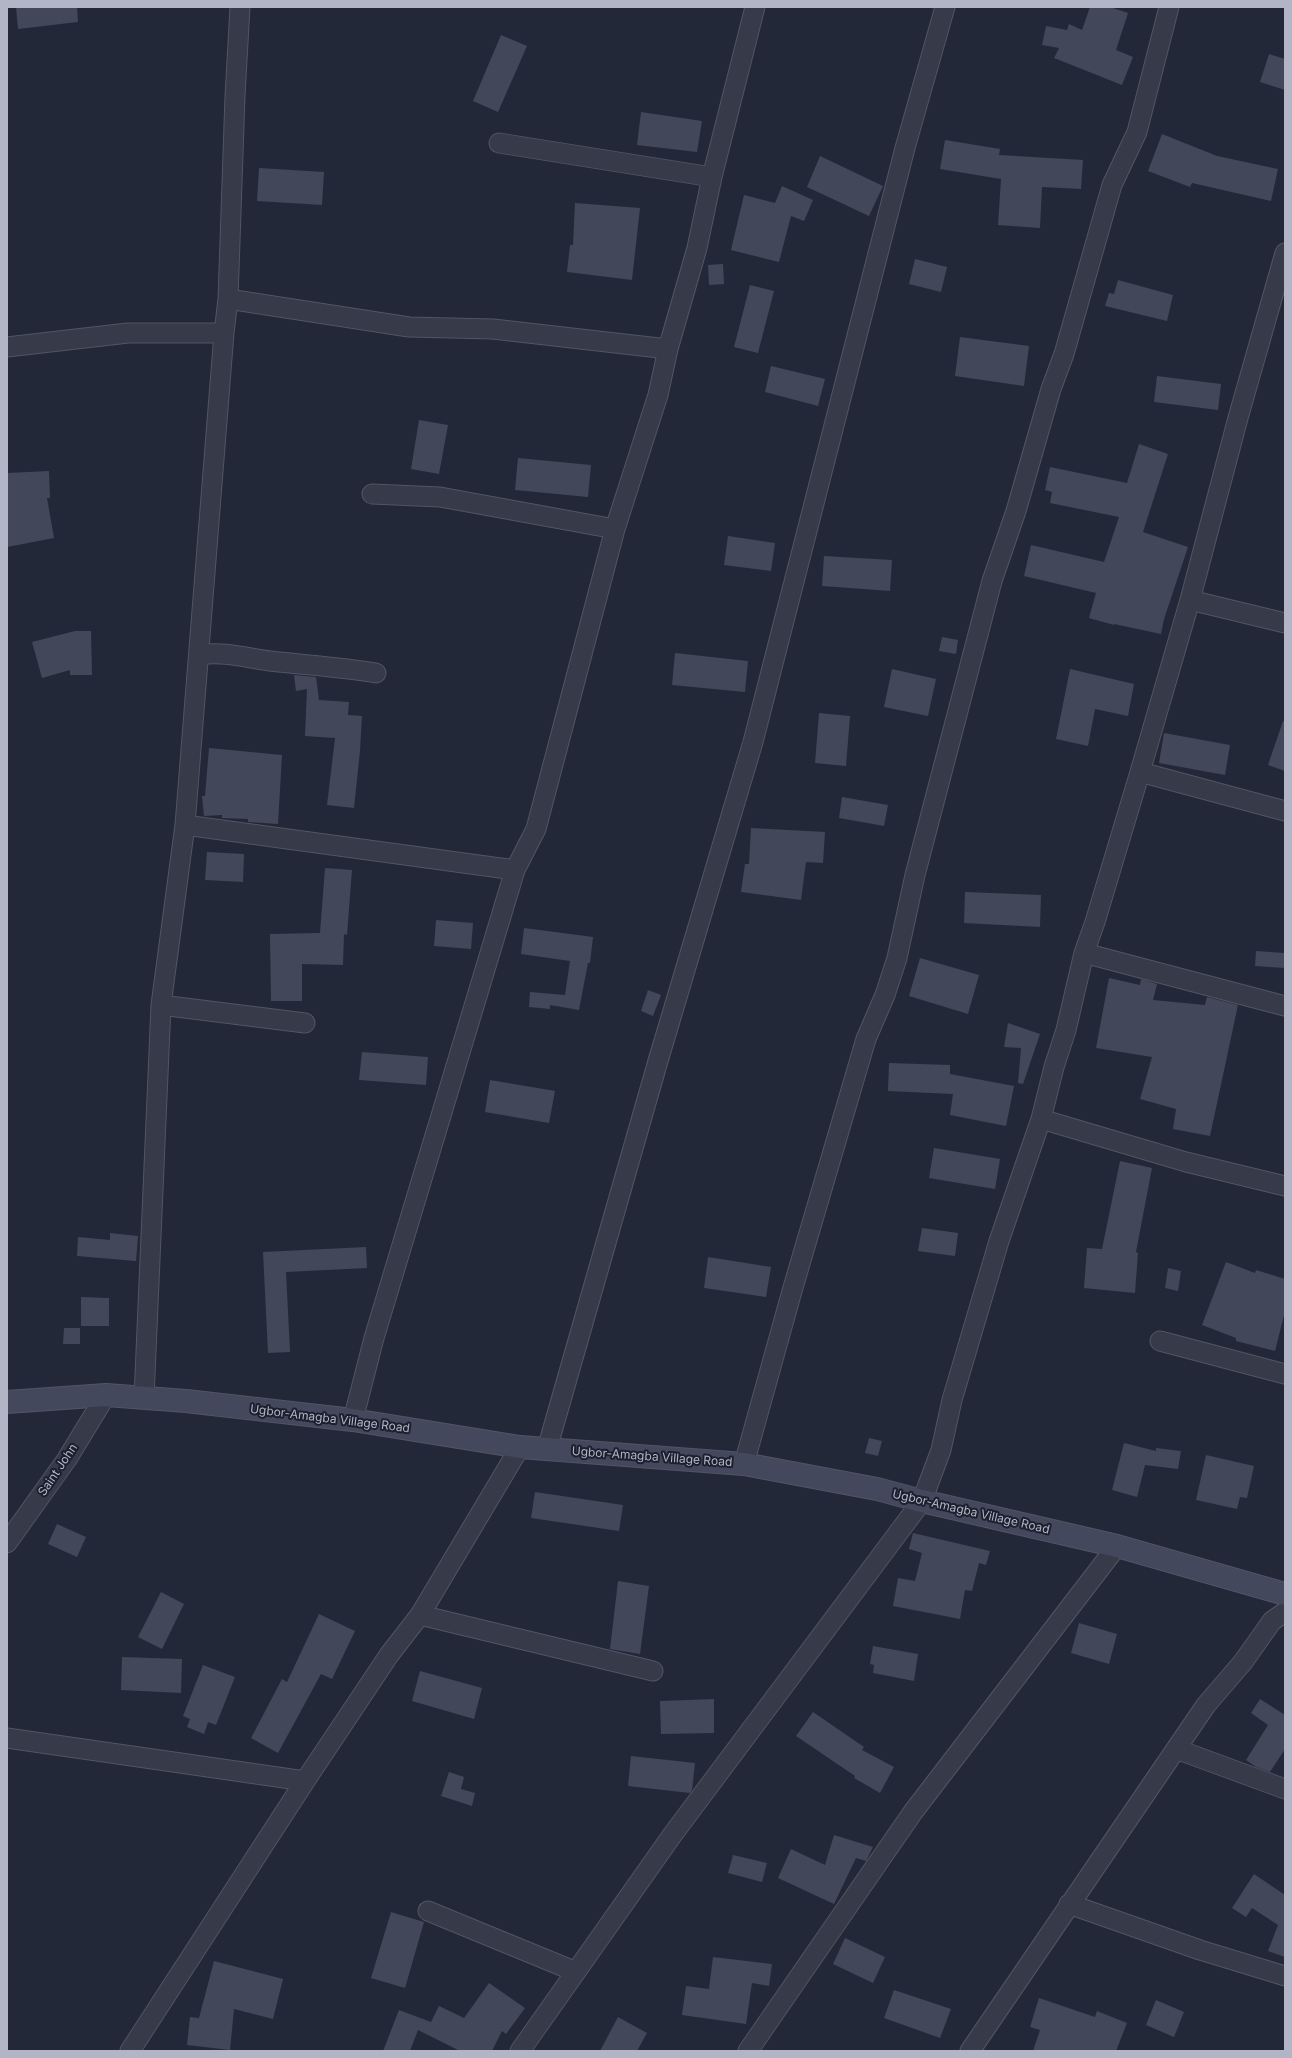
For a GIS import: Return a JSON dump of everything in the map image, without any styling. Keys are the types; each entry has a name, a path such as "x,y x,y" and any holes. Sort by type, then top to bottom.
{"street":[{"path":"144,1398 161,1006 185,825 200,655 224,333 228,299 235,96 240,7"},
{"path":"353,1420 374,1338 515,870 536,829 615,529 658,395 668,349 697,248 712,177 755,7"},
{"path":"547,1449 660,1054 753,742 905,148 946,7"},
{"path":"744,1464 792,1291 866,1039 885,995 897,958 916,875 992,581 1016,511 1051,389 1064,354 1112,185 1137,132 1169,7"},
{"path":"499,143 712,177"},
{"path":"520,2051 574,1971 752,1727 922,1502 941,1450 952,1400 999,1241 1041,1119 1054,1067 1066,1030 1084,953 1095,922 1190,600 1238,418 1285,254"},
{"path":"228,299 409,328 492,329 668,349"},
{"path":"7,347 128,333 224,333"},
{"path":"372,494 440,497 615,529"},
{"path":"1190,600 1285,623"},
{"path":"200,655 212,653 271,661 336,666 376,673"},
{"path":"1140,772 1285,811"},
{"path":"185,825 515,870"},
{"path":"1084,953 1285,1006"},
{"path":"161,1006 305,1023"},
{"path":"1041,1119 1186,1162 1285,1186"},
{"path":"1160,1340 1285,1374"},
{"name":"Ugbor-Amagba Village Road","path":"7,1402 106,1395 144,1398 353,1420 520,1447 744,1464 877,1489 922,1502 1116,1546 1285,1594"},
{"name":"Saint John","path":"7,1543 67,1459 106,1395"},
{"path":"130,2051 305,1781 389,1655 420,1615 520,1447"},
{"path":"748,2051 913,1812 1116,1546"},
{"path":"972,2050 1069,1904 1206,1705 1243,1662 1272,1621 1285,1612"},
{"path":"420,1615 653,1671"},
{"path":"7,1738 305,1781"},
{"path":"1176,1750 1285,1789"},
{"path":"1069,1904 1200,1950 1285,1976"},
{"path":"428,1911 574,1971"}],"building":[{"path":"16,7 77,7 78,22 18,29"},
{"path":"1090,7 1110,7 1128,13 1116,50 1133,57 1122,85 1054,58 1059,48 1042,45 1046,26 1067,30 1069,24 1082,30"},
{"path":"501,35 527,46 498,112 473,101"},
{"path":"1269,54 1285,59 1285,90 1260,82"},
{"path":"641,112 702,121 697,152 637,145"},
{"path":"1162,134 1217,156 1278,169 1271,201 1192,183 1190,187 1148,171"},
{"path":"945,140 1000,149 999,155 1083,160 1081,189 1042,187 1040,228 998,225 1001,179 940,169"},
{"path":"820,156 883,186 869,216 807,187"},
{"path":"259,168 324,172 322,205 257,201"},
{"path":"782,186 813,200 804,221 791,216 779,262 731,250 744,195 775,203"},
{"path":"575,203 640,208 632,280 567,272 570,245 573,245"},
{"path":"915,259 947,267 941,292 909,284"},
{"path":"723,264 724,284 709,285 708,265"},
{"path":"1118,280 1173,295 1167,321 1105,306 1109,293 1114,294"},
{"path":"750,285 774,291 758,353 734,347"},
{"path":"960,337 1029,346 1024,386 955,376"},
{"path":"771,366 825,379 818,406 765,392"},
{"path":"1157,376 1221,384 1218,410 1154,402"},
{"path":"419,420 448,425 439,474 411,469"},
{"path":"1139,444 1168,454 1143,532 1188,547 1164,619 1161,634 1114,625 1089,618 1096,593 1024,576 1031,545 1104,562 1119,517 1050,503 1052,492 1045,490 1050,467 1127,483"},
{"path":"518,458 591,465 588,497 515,490"},
{"path":"49,471 50,498 47,498 54,538 7,547 7,473"},
{"path":"728,536 775,543 771,571 724,565"},
{"path":"824,556 892,560 890,591 822,586"},
{"path":"75,631 91,631 92,675 70,675 70,670 42,678 32,642"},
{"path":"942,637 958,640 956,654 939,651"},
{"path":"675,653 748,661 745,692 672,685"},
{"path":"892,669 936,679 928,716 884,707"},
{"path":"1070,669 1134,684 1128,716 1095,709 1088,746 1056,739"},
{"path":"294,675 316,677 319,700 349,702 348,715 362,716 354,808 327,805 335,738 305,736 307,689 296,691"},
{"path":"819,713 850,716 846,766 815,763"},
{"path":"1283,721 1285,721 1285,771 1268,765"},
{"path":"1164,733 1230,745 1225,775 1159,763"},
{"path":"209,748 282,755 278,824 248,822 248,819 222,818 222,815 204,816 202,796 205,796"},
{"path":"842,797 888,805 884,826 839,818"},
{"path":"751,828 825,832 823,863 806,862 801,900 741,892 745,864 749,864"},
{"path":"207,852 244,854 243,882 205,880"},
{"path":"325,868 352,870 347,935 344,934 343,965 302,964 302,1001 271,1001 270,934 320,933"},
{"path":"965,892 1041,895 1040,927 964,923"},
{"path":"436,920 473,923 471,949 434,946"},
{"path":"524,928 593,937 590,963 588,963 579,1010 550,1005 550,1009 529,1007 530,992 565,995 570,961 521,954"},
{"path":"1256,951 1285,953 1285,968 1255,966"},
{"path":"920,958 979,975 968,1014 909,996"},
{"path":"1109,978 1140,985 1141,979 1157,984 1153,1000 1205,1005 1207,997 1238,1005 1210,1136 1173,1129 1176,1109 1140,1099 1152,1057 1096,1048"},
{"path":"648,990 661,995 653,1016 641,1011"},
{"path":"1008,1023 1040,1034 1023,1084 1018,1083 1021,1048 1004,1047"},
{"path":"362,1052 428,1057 426,1085 359,1080"},
{"path":"889,1063 950,1065 950,1074 1014,1086 1006,1126 950,1115 953,1094 888,1091"},
{"path":"490,1080 555,1091 549,1123 485,1112"},
{"path":"934,1148 1000,1159 995,1189 929,1178"},
{"path":"1120,1161 1152,1168 1136,1252 1138,1253 1135,1293 1084,1288 1087,1248 1102,1249"},
{"path":"922,1228 958,1233 955,1256 918,1251"},
{"path":"110,1233 138,1236 136,1261 77,1256 78,1237 110,1240"},
{"path":"366,1247 367,1268 286,1272 290,1352 268,1353 263,1252"},
{"path":"708,1257 771,1267 766,1297 704,1288"},
{"path":"1226,1262 1255,1273 1256,1270 1285,1279 1285,1311 1275,1351 1236,1341 1236,1338 1202,1325"},
{"path":"1168,1268 1181,1271 1178,1291 1165,1288"},
{"path":"81,1297 109,1298 109,1326 81,1326"},
{"path":"64,1328 80,1328 80,1344 63,1344"},
{"path":"869,1438 882,1441 878,1456 865,1453"},
{"path":"1124,1443 1156,1451 1156,1448 1181,1451 1178,1469 1145,1465 1137,1497 1112,1490"},
{"path":"1206,1455 1254,1466 1247,1498 1240,1497 1237,1509 1196,1500"},
{"path":"535,1492 623,1505 619,1531 531,1518"},
{"path":"57,1524 86,1537 77,1557 48,1544"},
{"path":"913,1533 990,1551 986,1565 979,1563 972,1591 965,1590 960,1619 893,1606 898,1578 915,1581 922,1553 909,1549"},
{"path":"618,1581 649,1586 640,1654 610,1649"},
{"path":"161,1592 184,1604 162,1649 138,1637"},
{"path":"319,1614 355,1631 332,1679 321,1674 278,1753 251,1738 282,1679 287,1682"},
{"path":"1079,1623 1117,1634 1109,1664 1071,1653"},
{"path":"873,1646 918,1654 914,1681 873,1673 874,1665 870,1664"},
{"path":"122,1657 182,1659 181,1693 121,1690"},
{"path":"203,1665 235,1677 216,1725 208,1722 204,1734 187,1727 190,1719 183,1716"},
{"path":"420,1671 482,1688 474,1719 412,1701"},
{"path":"714,1699 714,1733 661,1734 660,1701"},
{"path":"1260,1699 1285,1715 1285,1749 1270,1772 1256,1767 1246,1760 1268,1725 1251,1713"},
{"path":"813,1712 864,1747 862,1750 894,1767 880,1793 854,1778 855,1776 796,1736"},
{"path":"631,1756 695,1763 692,1790 690,1793 628,1786"},
{"path":"449,1772 464,1777 461,1789 475,1793 472,1806 441,1796"},
{"path":"834,1835 873,1847 866,1861 856,1858 834,1904 778,1878 791,1849 825,1865"},
{"path":"733,1855 767,1863 762,1882 728,1873"},
{"path":"1254,1874 1285,1895 1285,1957 1268,1951 1278,1925 1252,1908 1246,1917 1232,1908"},
{"path":"391,1912 424,1922 405,1988 371,1978"},
{"path":"845,1938 885,1957 873,1983 833,1964"},
{"path":"713,1957 772,1964 769,1986 752,1983 746,2024 682,2015 686,1986 709,1989"},
{"path":"214,1961 283,1979 273,2019 234,2009 230,2050 187,2045 190,2017 199,2018"},
{"path":"489,1983 525,2008 506,2034 502,2031 492,2051 460,2051 418,2030 410,2051 383,2051 399,2010 431,2022 439,2006 464,2018"},
{"path":"894,1990 951,2009 940,2038 884,2018"},
{"path":"1039,1998 1095,2017 1097,2011 1127,2023 1116,2051 1033,2051 1040,2030 1030,2027"},
{"path":"1156,2000 1184,2012 1174,2037 1146,2025"},
{"path":"618,2017 647,2033 637,2051 600,2051"}]}
